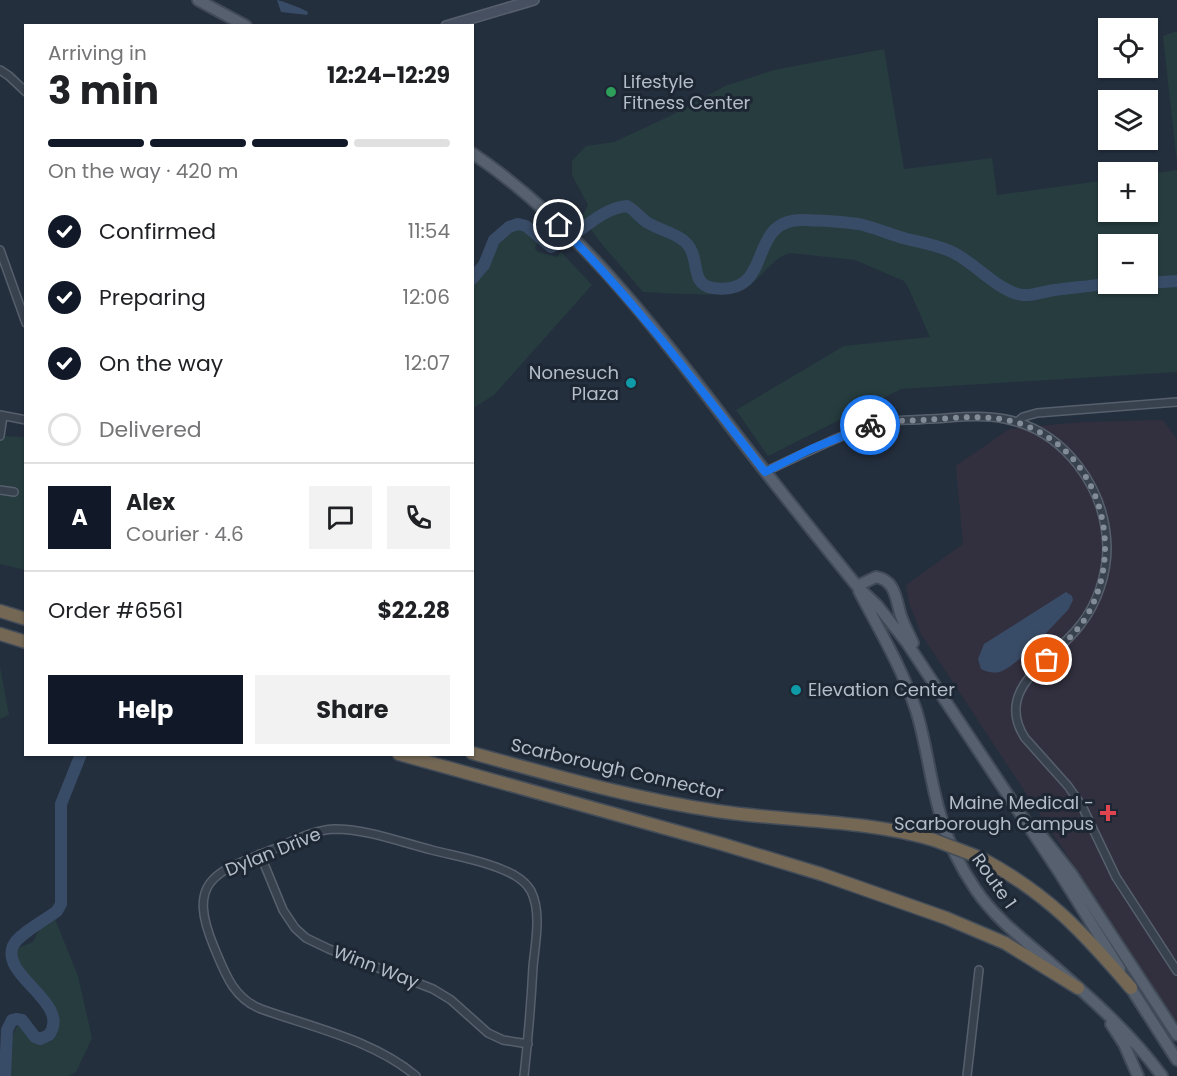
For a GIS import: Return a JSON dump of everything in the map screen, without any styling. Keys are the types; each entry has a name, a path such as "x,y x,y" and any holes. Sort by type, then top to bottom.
{"highway":[{"path":"0,611 24,618"},
{"path":"0,633 24,641"},
{"name":"Scarborough Connector","path":"474,754 587,784 690,807 771,818 867,825 934,840 981,858 1023,883 1056,907 1077,926 1131,988"},
{"path":"406,756 681,832 884,896 983,932 1037,961 1078,988"}],"main road":[{"path":"198,0 242,24"},
{"name":"Route 1","path":"474,154 521,188 577,243 657,333 856,586 888,618 928,674 1075,896 1177,1060"},
{"path":"856,586 876,577 883,578 891,585 904,625 928,674"},
{"name":"Route 1","path":"856,586 890,648 910,693 926,744 941,818 952,848 968,877 985,903 1002,921 1097,1004 1133,1040 1162,1076"},
{"path":"1005,791 1071,873 1177,1035"},
{"path":"1097,1004 1124,1044 1138,1076"}],"street":[{"path":"453,24 534,0"},
{"path":"0,70 24,90"},
{"path":"0,250 24,317"},
{"path":"1017,422 1021,418 1037,413 1177,402"},
{"path":"0,436 2,416 24,420"},
{"path":"765,472 862,428 879,423 981,417 1001,418 1036,430 1069,454 1091,484 1101,508 1107,547 1103,576 1093,605 1081,625 1021,688 1015,705 1017,722 1025,738 1068,786 1082,806 1113,871 1177,971"},
{"path":"0,490 14,492"},
{"name":"Dylan Drive","path":"416,1076 398,1062 374,1049 256,1007 244,1000 231,986 206,929 203,915 203,903 209,885 221,871 239,861 323,830 357,831 466,859 507,872 521,880 529,888 534,898 536,920 524,1076"},
{"name":"Winn Way","path":"260,854 283,910 295,928 306,938 339,954 433,989 451,1000 488,1033 503,1040 528,1044"},
{"path":"967,1076 979,970"}],"shaded area":[{"name":"Maine Medical - Scarborough Campus","path":"1163,420 1177,439 1177,1026 1144,972 921,634 909,603 906,585 963,544 956,466 1009,429 1083,422"}],"green space":[{"path":"1177,31 1177,164 1163,36"},
{"path":"884,49 904,169 992,158 997,195 1098,181 1098,222 1158,222 1158,173 1177,170 1177,372 901,389 768,456 736,410 844,346 930,337 904,281 855,260 790,253 777,260 742,290 722,294 643,292 600,242 582,217 588,205 572,175 572,161 586,146 614,142 670,116 725,86 774,70"},
{"path":"517,229 527,230 530,235 539,239 540,242 535,248 538,252 557,257 561,252 592,285 494,395 474,407 474,280 485,274 490,253 497,242"},
{"path":"0,436 24,437 24,570 0,564"},
{"path":"0,667 9,715 0,719"},
{"path":"50,919 55,919 78,976 92,1038 76,1072 68,1076 9,1076 12,1037 17,1026 21,1024 29,1034 29,1039 41,1044 51,1041 57,1034 54,1009 27,975 16,954 18,948 33,942 40,927"}],"water":[{"path":"277,0 308,12 307,15 281,12"},
{"path":"1066,592 1072,596 1073,600 1068,610 1037,643 1004,670 990,672 981,669 978,659 984,644"}],"waterway":[{"path":"474,277 484,265 494,240 509,227 518,224 526,226 551,247 561,243 606,212 627,206 648,223 682,239 693,254 698,278 706,286 713,288 733,288 746,281 754,270 773,231 785,223 804,220 863,225 939,247 959,256 1005,289 1023,295 1098,285"},
{"path":"1158,282 1177,281"},
{"path":"5,1076 7,1030 12,1020 22,1020 35,1037 40,1039 49,1035 54,1023 51,1012 44,1001 16,968 12,957 13,946 26,932 57,911 61,904 61,804 80,756"}],"way so far":[{"path":"870,425 947,418 1006,419 1041,433 1067,452 1076,463 1091,484 1101,508 1106,534 1106,561 1098,591 1088,615 1072,636 1047,660"}],"place":[{"name":"Lifestyle Fitness Center","path":"611,92"},
{"name":"Nonesuch Plaza","path":"631,383"},
{"name":"Elevation Center","path":"796,690"},
{"name":"Maine Medical - Scarborough Campus","path":"1108,813"}],"route":[{"path":"559,225 657,333 765,472 811,449 870,425"}]}
